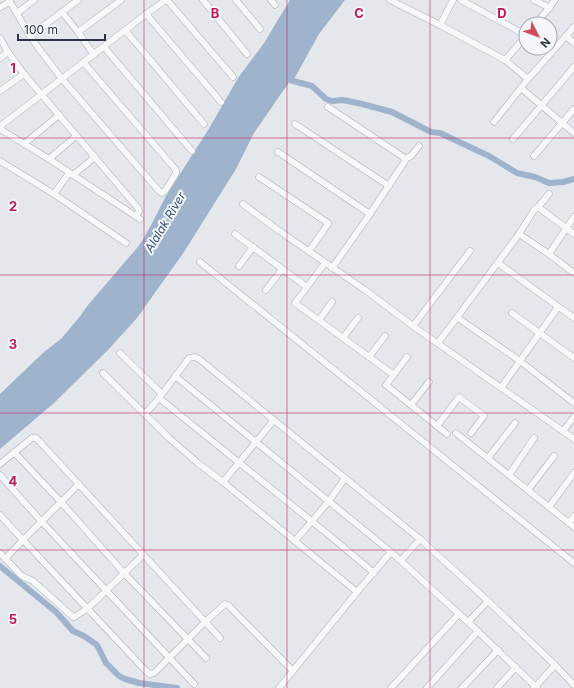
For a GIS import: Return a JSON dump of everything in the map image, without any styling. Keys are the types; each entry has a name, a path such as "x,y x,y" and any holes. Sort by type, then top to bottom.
{"street":[{"path":"17,13 34,0"},
{"path":"30,36 78,0"},
{"path":"78,32 121,0"},
{"path":"203,0 248,54"},
{"path":"236,0 260,29"},
{"path":"390,0 440,24 505,60 528,79"},
{"path":"440,24 452,0"},
{"path":"460,0 518,31"},
{"path":"534,0 550,8"},
{"path":"543,16 556,0"},
{"path":"0,7 9,1 30,36 62,79 162,193 175,175 176,170 84,63"},
{"path":"0,38 8,52 41,95 59,114 138,208 138,217 0,128 3,124 41,95 62,79 84,63 163,1 233,77"},
{"path":"62,12 94,55"},
{"path":"146,14 221,102"},
{"path":"494,122 528,79 574,26"},
{"path":"125,30 204,124"},
{"path":"566,36 574,43"},
{"path":"505,60 518,45"},
{"path":"104,47 192,151"},
{"path":"0,58 8,52"},
{"path":"513,139 574,67"},
{"path":"0,91 24,74"},
{"path":"521,88 574,133"},
{"path":"328,107 405,159"},
{"path":"534,156 574,109"},
{"path":"24,144 59,114"},
{"path":"295,124 389,186"},
{"path":"48,159 76,136"},
{"path":"332,268 389,186 405,159 411,156 419,146"},
{"path":"278,152 370,214"},
{"path":"54,194 71,174 95,157"},
{"path":"0,161 54,194 126,243"},
{"path":"259,177 328,223 308,251"},
{"path":"438,344 519,234 534,210 549,194"},
{"path":"243,204 365,290 438,344 574,439"},
{"path":"538,207 574,234"},
{"path":"549,254 574,217"},
{"path":"235,234 307,287"},
{"path":"519,234 574,273"},
{"path":"239,266 253,247"},
{"path":"414,326 470,251"},
{"path":"200,262 574,563"},
{"path":"325,263 295,303 394,375"},
{"path":"498,263 574,318"},
{"path":"266,290 282,269"},
{"path":"319,320 332,302"},
{"path":"501,388 558,307"},
{"path":"512,313 574,358"},
{"path":"343,338 358,318"},
{"path":"458,318 520,361 574,403"},
{"path":"369,357 385,336"},
{"path":"120,353 160,395 239,463 374,573"},
{"path":"407,357 386,385 447,434"},
{"path":"145,414 189,358 196,358 420,539 555,666 574,685 571,688"},
{"path":"103,373 169,438 199,464 357,592"},
{"path":"175,376 391,552 478,631 516,667 535,688 555,666"},
{"path":"411,405 429,382"},
{"path":"437,426 459,397 484,416 471,432"},
{"path":"563,431 574,417"},
{"path":"223,482 274,420"},
{"path":"488,458 515,423"},
{"path":"456,433 571,525 574,516"},
{"path":"0,464 32,438 36,438 220,638"},
{"path":"508,475 534,438"},
{"path":"14,452 124,573 206,658"},
{"path":"528,490 554,456"},
{"path":"549,507 574,473"},
{"path":"0,476 194,684"},
{"path":"295,541 329,501 345,478"},
{"path":"5,559 79,484"},
{"path":"0,514 149,674 154,673 205,622 223,605 227,604 293,671"},
{"path":"403,558 420,539"},
{"path":"279,688 391,552"},
{"path":"0,553 22,576 33,581 74,617 87,609 143,555"},
{"path":"468,622 488,602"},
{"path":"392,688 459,614"},
{"path":"427,688 478,631"},
{"path":"462,688 498,650"},
{"path":"497,688 516,667"}],"water":[{"name":"Alalak River","path":"290,0 345,0 319,34 293,81 292,78 254,133 236,169 184,252 137,318 108,350 54,403 0,449 0,394 44,352 61,339 137,248 166,196 210,127 238,78 264,43"}],"waterway":[{"path":"283,77 312,86 326,99 332,101 343,100 392,112 431,132 440,133 489,156 517,173 535,177 549,183 563,182 574,179"},
{"path":"0,566 56,612 73,631 84,636 97,645 106,663 119,676 139,683 177,688"}]}
